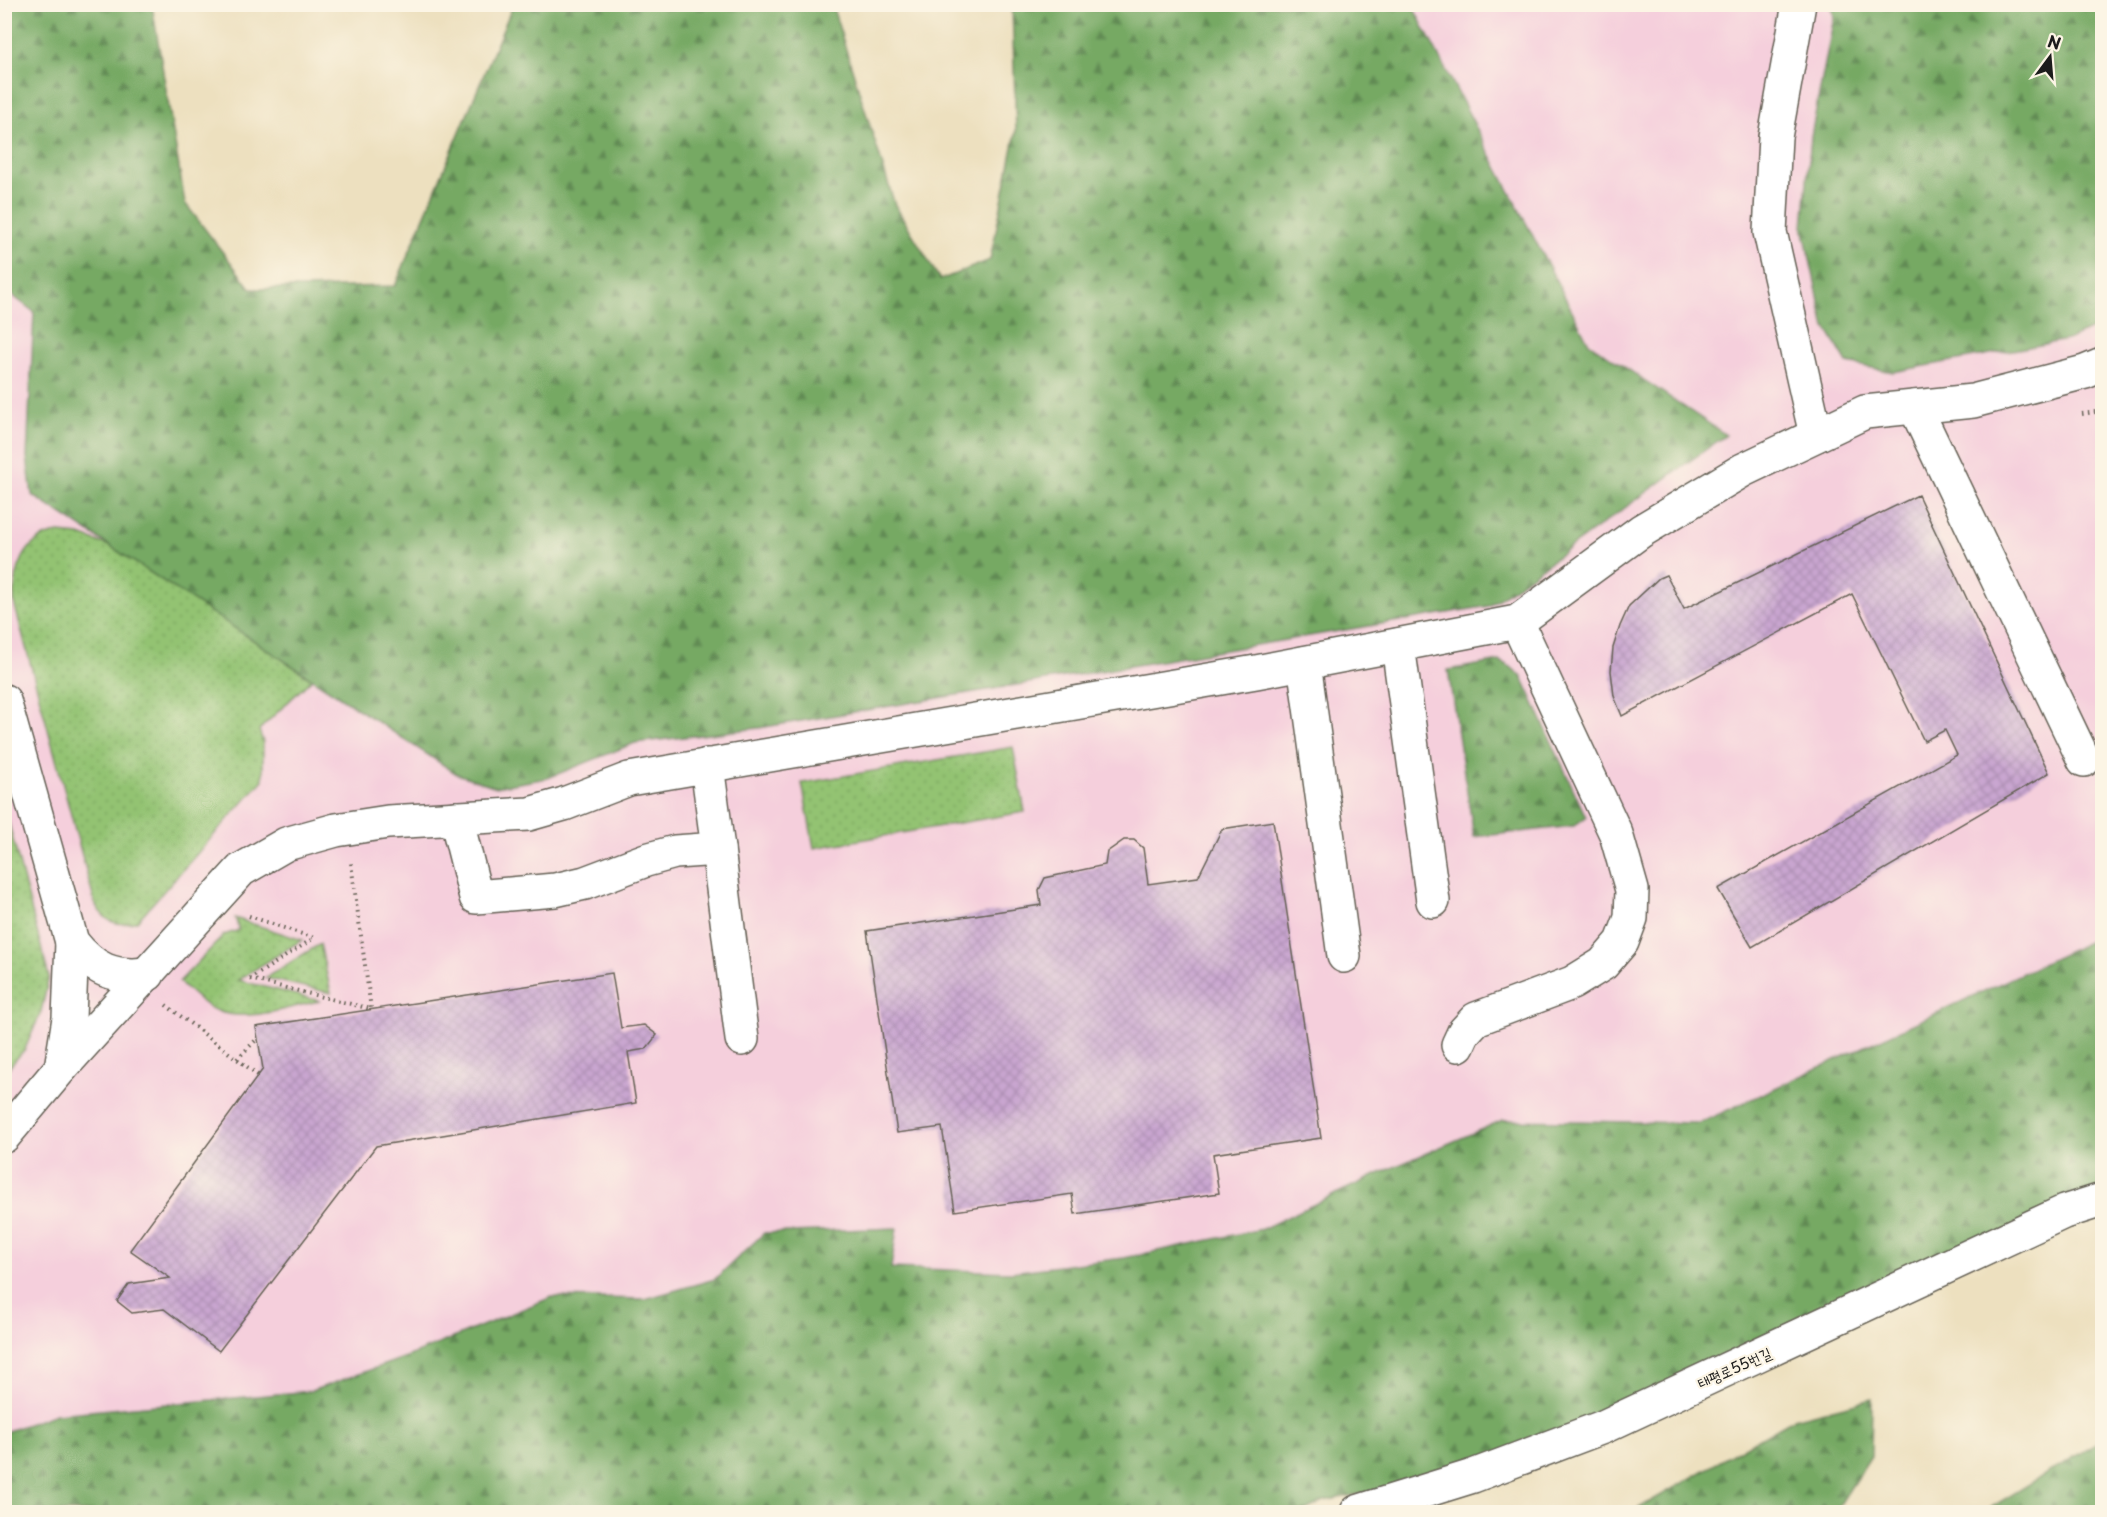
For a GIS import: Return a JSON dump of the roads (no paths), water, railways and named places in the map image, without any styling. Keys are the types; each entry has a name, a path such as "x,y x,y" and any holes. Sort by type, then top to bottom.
{"lane":[{"path":"1799,4 1774,137 1770,232 1816,435"},
{"path":"4,1136 61,1068 153,986 241,870 286,844 336,830 388,822 529,814 564,804 629,779 1304,663 1517,622 1641,531 1743,470 1865,412 1972,401 2085,372 2103,365"},
{"path":"1915,407 2084,760"},
{"path":"1458,1045 1464,1032 1476,1019 1572,983 1603,964 1622,942 1631,918 1632,890 1616,834 1517,622"},
{"path":"1398,645 1433,901"},
{"path":"1304,663 1344,956"},
{"path":"4,702 72,942 69,1018 61,1068"},
{"path":"707,765 742,1039"},
{"path":"456,818 476,897 555,890 585,883 645,860 675,852 718,849"},
{"path":"72,942 86,960 105,970 153,986"},
{"name":"태평로55번길","path":"1357,1512 1473,1476 1603,1427 2064,1212 2103,1200"}]}
